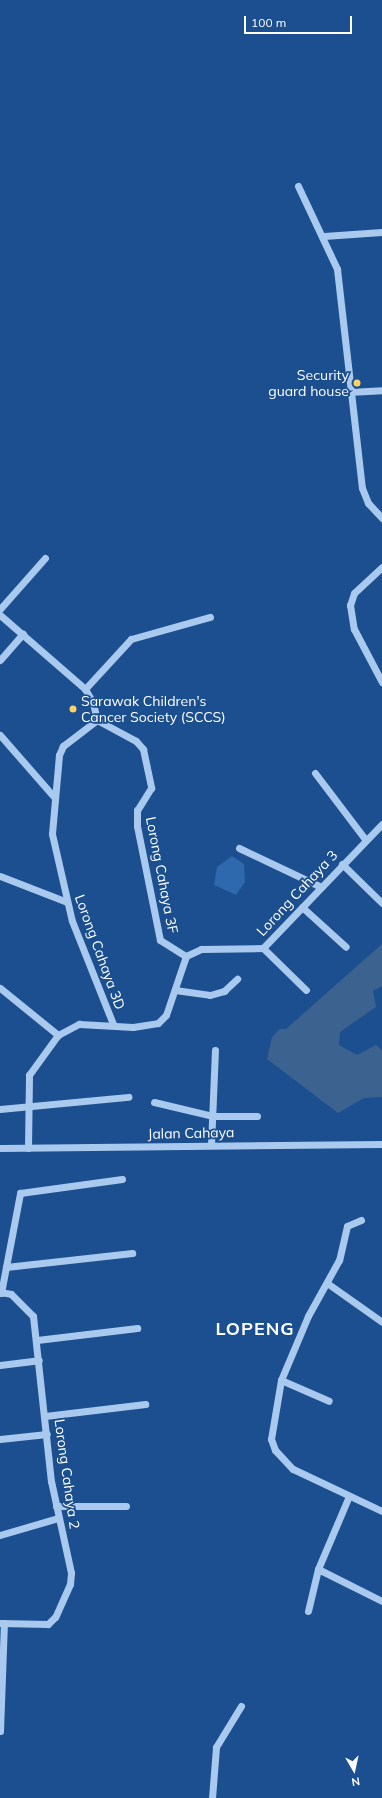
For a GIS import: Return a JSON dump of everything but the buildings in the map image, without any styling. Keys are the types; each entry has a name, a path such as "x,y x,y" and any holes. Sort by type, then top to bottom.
{"street":[{"path":"298,186 324,236 340,282 349,392 362,488 368,503 382,518"},
{"path":"324,236 382,232"},
{"path":"349,392 382,390"},
{"path":"0,609 46,558"},
{"path":"382,567 354,593 350,605 354,629 382,682"},
{"path":"0,615 85,689 98,720"},
{"path":"85,689 131,639 210,617"},
{"path":"0,660 22,634"},
{"name":"Lorong Cahaya 3D","path":"98,720 63,746 54,797 52,834 67,902 113,1024"},
{"name":"Lorong Cahaya 3F","path":"98,720 136,741 143,749 151,788 137,810 137,826 160,940 186,956"},
{"path":"0,735 54,797"},
{"path":"315,774 364,839"},
{"name":"Lorong Cahaya 3","path":"186,956 201,949 263,948 364,839 382,824"},
{"path":"239,848 321,887"},
{"path":"342,864 382,903"},
{"path":"0,876 67,902"},
{"path":"302,907 346,947"},
{"path":"263,948 306,990"},
{"path":"28,1148 29,1075 58,1035 78,1024 113,1024 133,1027 158,1023 166,1015 186,956"},
{"path":"175,990 210,995 224,991 237,979"},
{"path":"0,988 58,1035"},
{"path":"212,1145 215,1050"},
{"path":"0,1109 28,1108 128,1097"},
{"path":"154,1102 213,1116 257,1116"},
{"name":"Jalan Cahaya","path":"0,1148 382,1144"},
{"path":"1,1292 20,1193 122,1179"},
{"path":"362,1220 348,1226 342,1237 339,1260 328,1283 308,1316 281,1380 270,1439 275,1450 293,1470 349,1496 381,1508"},
{"path":"6,1267 132,1253"},
{"path":"328,1283 382,1322"},
{"name":"Lorong Cahaya 2","path":"1,1292 22,1302 33,1316 56,1506 70,1572 70,1584 55,1617 48,1624 37,1626 2,1623"},
{"path":"37,1340 136,1328"},
{"path":"0,1365 39,1360"},
{"path":"281,1380 329,1400"},
{"path":"45,1416 145,1404"},
{"path":"0,1439 47,1434"},
{"path":"308,1611 318,1569 349,1496"},
{"path":"56,1506 126,1506"},
{"path":"0,1534 58,1518"},
{"path":"318,1569 382,1601"},
{"path":"0,1731 2,1623"},
{"path":"212,1798 216,1747 241,1706"}],"shaded area":[{"path":"232,856 244,864 245,882 236,895 214,885 217,867"},
{"path":"382,944 382,986 373,991 376,1007 340,1032 339,1045 357,1055 376,1045 382,1050 382,1097 364,1098 338,1113 267,1059 272,1037 280,1029 286,1029"}],"place":[{"name":"Security guard house","path":"357,383"},
{"name":"Sarawak Children's Cancer Society (SCCS)","path":"73,709"}],"district":[{"name":"LOPENG","path":"255,1329"}]}
